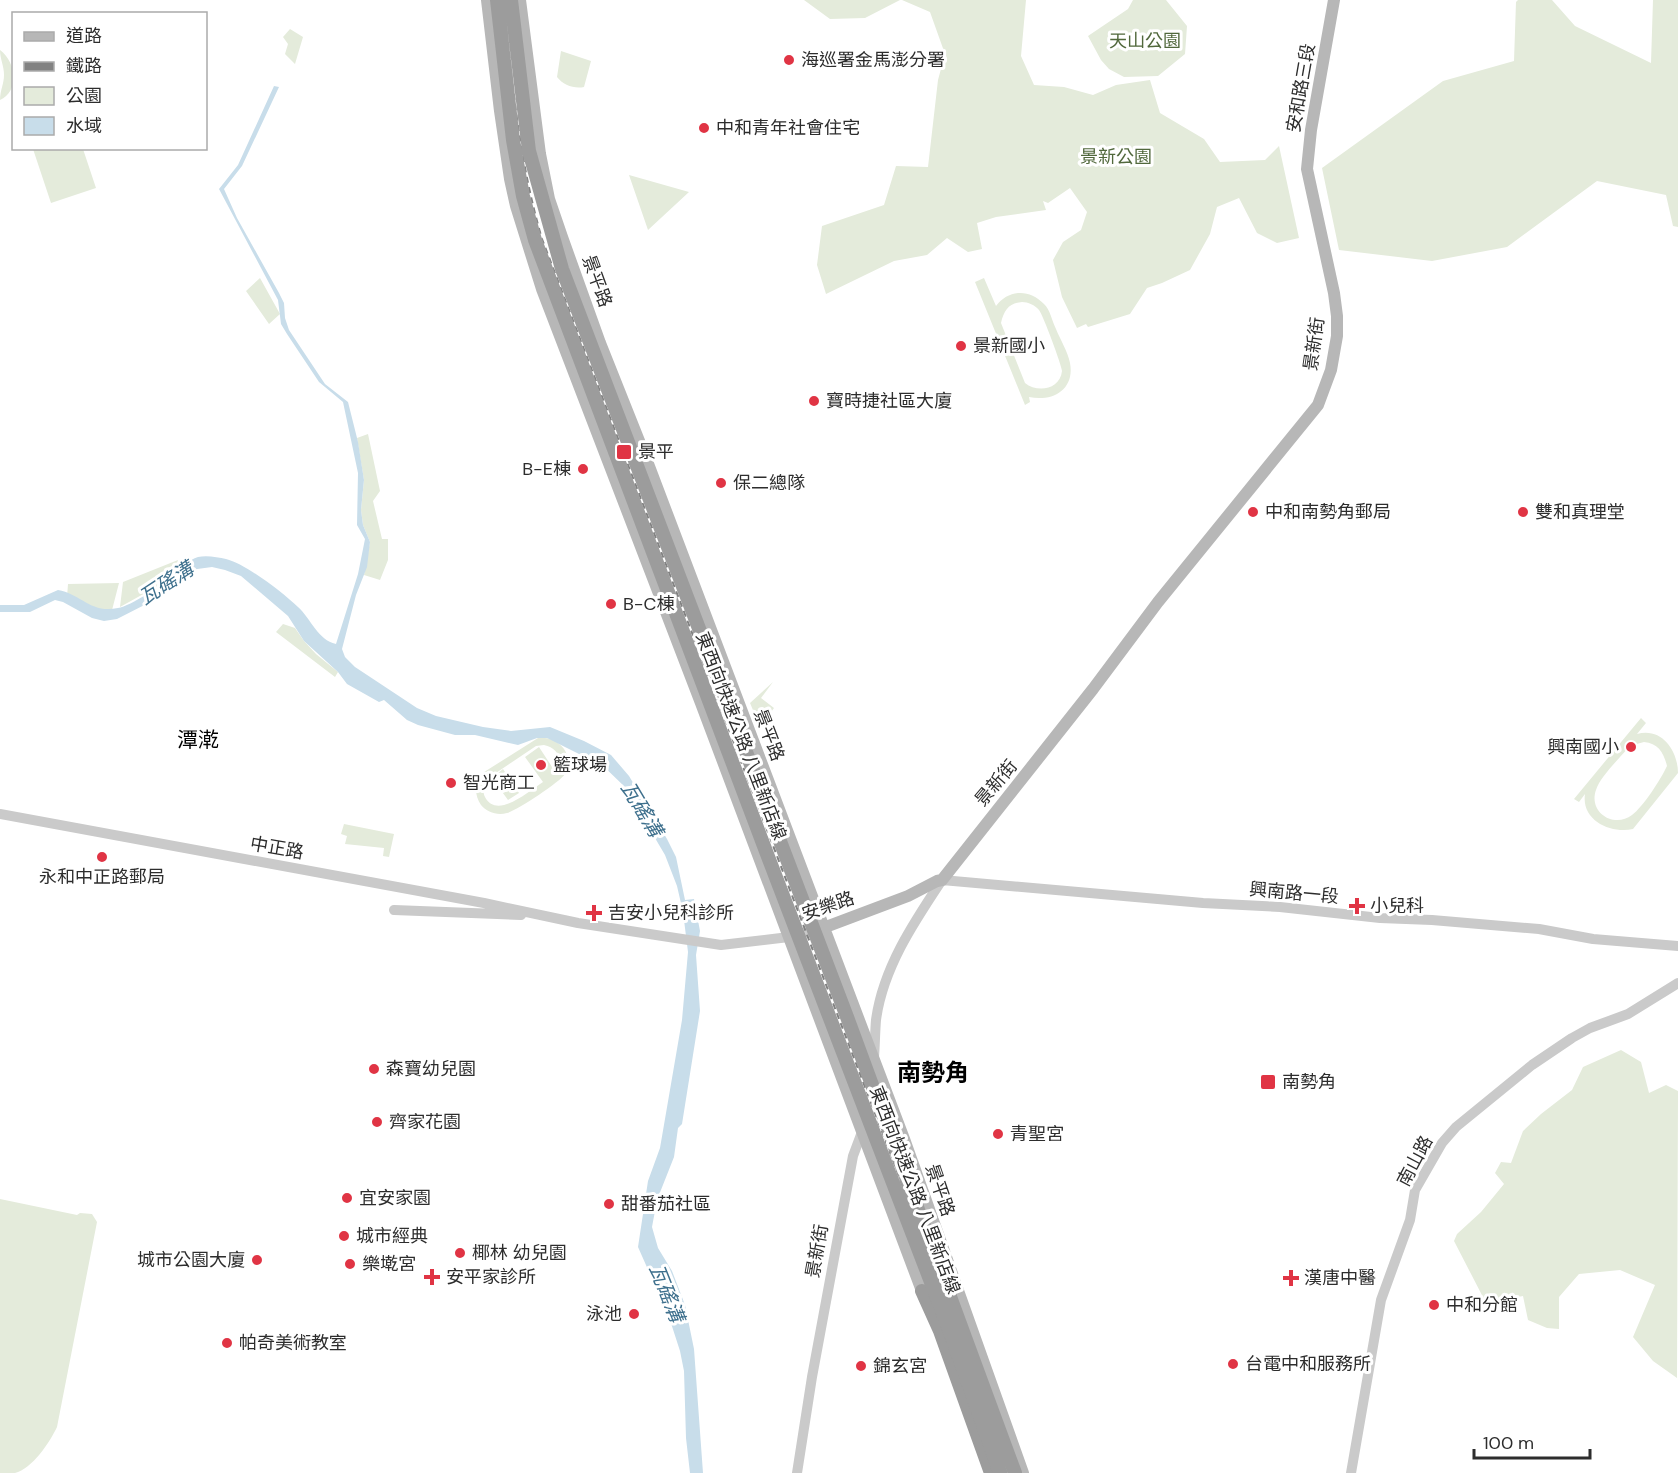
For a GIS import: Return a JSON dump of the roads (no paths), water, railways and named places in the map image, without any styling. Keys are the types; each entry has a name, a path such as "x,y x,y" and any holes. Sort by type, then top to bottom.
{"highway":[{"name":"東西向快速公路 八里新店線","path":"497,0 513,140 523,196 535,240 766,854 949,1329 1000,1473"},
{"name":"東西向快速公路 八里新店線","path":"511,0 529,152 562,269 851,1028 1015,1473"},
{"path":"922,1291 940,1331 991,1473"}],"main road":[{"path":"487,0 510,179 527,243 553,317 914,1267 935,1334 985,1473"},
{"name":"景平路","path":"520,0 540,154 552,208 600,344 647,461 904,1139 1023,1473"},
{"name":"安和路三段","path":"1309,182 1307,169 1311,130 1334,0"},
{"name":"景新街","path":"942,880 1080,706 1158,602 1318,405 1331,370 1337,336 1337,316 1334,292 1309,182"},
{"name":"安樂路","path":"823,928 908,896 942,880"},
{"name":"景新街","path":"862,1132 874,1061"},
{"path":"914,1267 937,1289 948,1306 1007,1473"}],"street":[{"name":"中正路","path":"0,814 547,917 686,940"},
{"name":"興南路一段","path":"942,880 1203,903 1280,907 1380,918 1539,929 1593,939 1678,946"},
{"name":"景新街","path":"874,1061 876,1018 885,982 910,931 942,880"},
{"path":"394,910 512,916 534,914"},
{"name":"安樂路","path":"686,940 721,945 789,937 823,928"},
{"name":"南山路","path":"1351,1473 1381,1300 1410,1220 1415,1190 1433,1157 1456,1127 1532,1065 1572,1038 1590,1028 1628,1014 1678,983"},
{"name":"景新街","path":"797,1473 812,1377 853,1156 862,1132"}],"water":[{"name":"瓦磘溝","path":"274,86 279,87 242,166 224,189 237,218 284,303 289,330 325,384 348,402 364,480 361,510 363,525 370,542 367,567 356,595 342,649 345,657 355,667 417,708 436,716 511,731 550,727 611,755 629,776 667,839 676,857 685,900 694,899 700,931 696,955 700,1011 682,1124 678,1128 674,1157 657,1200 652,1227 658,1248 672,1271 685,1305 694,1349 703,1473 690,1473 686,1438 684,1371 680,1351 669,1317 638,1247 648,1181 660,1148 682,1020 688,952 677,886 665,855 625,787 598,761 595,762 547,738 537,738 518,745 475,735 455,735 407,720 384,700 379,702 347,684 338,672 304,641 288,616 241,576 225,570 212,567 190,570 160,597 117,619 104,621 92,618 55,600 30,612 0,612 0,605 24,605 58,590 93,606 118,608 154,590 191,560 201,556 212,556 234,562 264,579 303,612 319,634 336,644 358,574 365,539 357,525 358,473 343,402 319,382 281,324 278,300 219,189 238,165"}],"railway":[{"path":"503,0 522,150 542,239 897,1171 1006,1473"}],"place":[{"name":"海巡署金馬澎分署","path":"789,60"},
{"name":"中和青年社會住宅","path":"704,128"},
{"name":"景新國小","path":"961,346"},
{"name":"寶時捷社區大廈","path":"814,401"},
{"name":"景平","path":"624,452"},
{"name":"B-E棟","path":"583,469"},
{"name":"保二總隊","path":"721,483"},
{"name":"中和南勢角郵局","path":"1253,512"},
{"name":"雙和真理堂","path":"1523,512"},
{"name":"B-C棟","path":"611,604"},
{"name":"興南國小","path":"1631,747"},
{"name":"籃球場","path":"541,765"},
{"name":"智光商工","path":"451,783"},
{"name":"永和中正路郵局","path":"102,857"},
{"name":"小兒科","path":"1357,906"},
{"name":"吉安小兒科診所","path":"594,913"},
{"name":"森寶幼兒園","path":"374,1069"},
{"name":"南勢角","path":"1268,1082"},
{"name":"齊家花園","path":"377,1122"},
{"name":"青聖宮","path":"998,1134"},
{"name":"宜安家園","path":"347,1198"},
{"name":"甜番茄社區","path":"609,1204"},
{"name":"城市經典","path":"344,1236"},
{"name":"椰林 幼兒園","path":"460,1253"},
{"name":"城市公園大廈","path":"257,1260"},
{"name":"樂墘宮","path":"350,1264"},
{"name":"安平家診所","path":"432,1277"},
{"name":"漢唐中醫","path":"1291,1278"},
{"name":"中和分館","path":"1434,1305"},
{"name":"泳池","path":"634,1314"},
{"name":"帕奇美術教室","path":"227,1343"},
{"name":"台電中和服務所","path":"1233,1364"},
{"name":"錦玄宮","path":"861,1366"}],"district":[{"name":"潭漧","path":"198,740"},
{"name":"南勢角","path":"933,1073"}],"park label":[{"name":"天山公園","path":"1145,41"},
{"name":"景新公園","path":"1116,157"}]}
